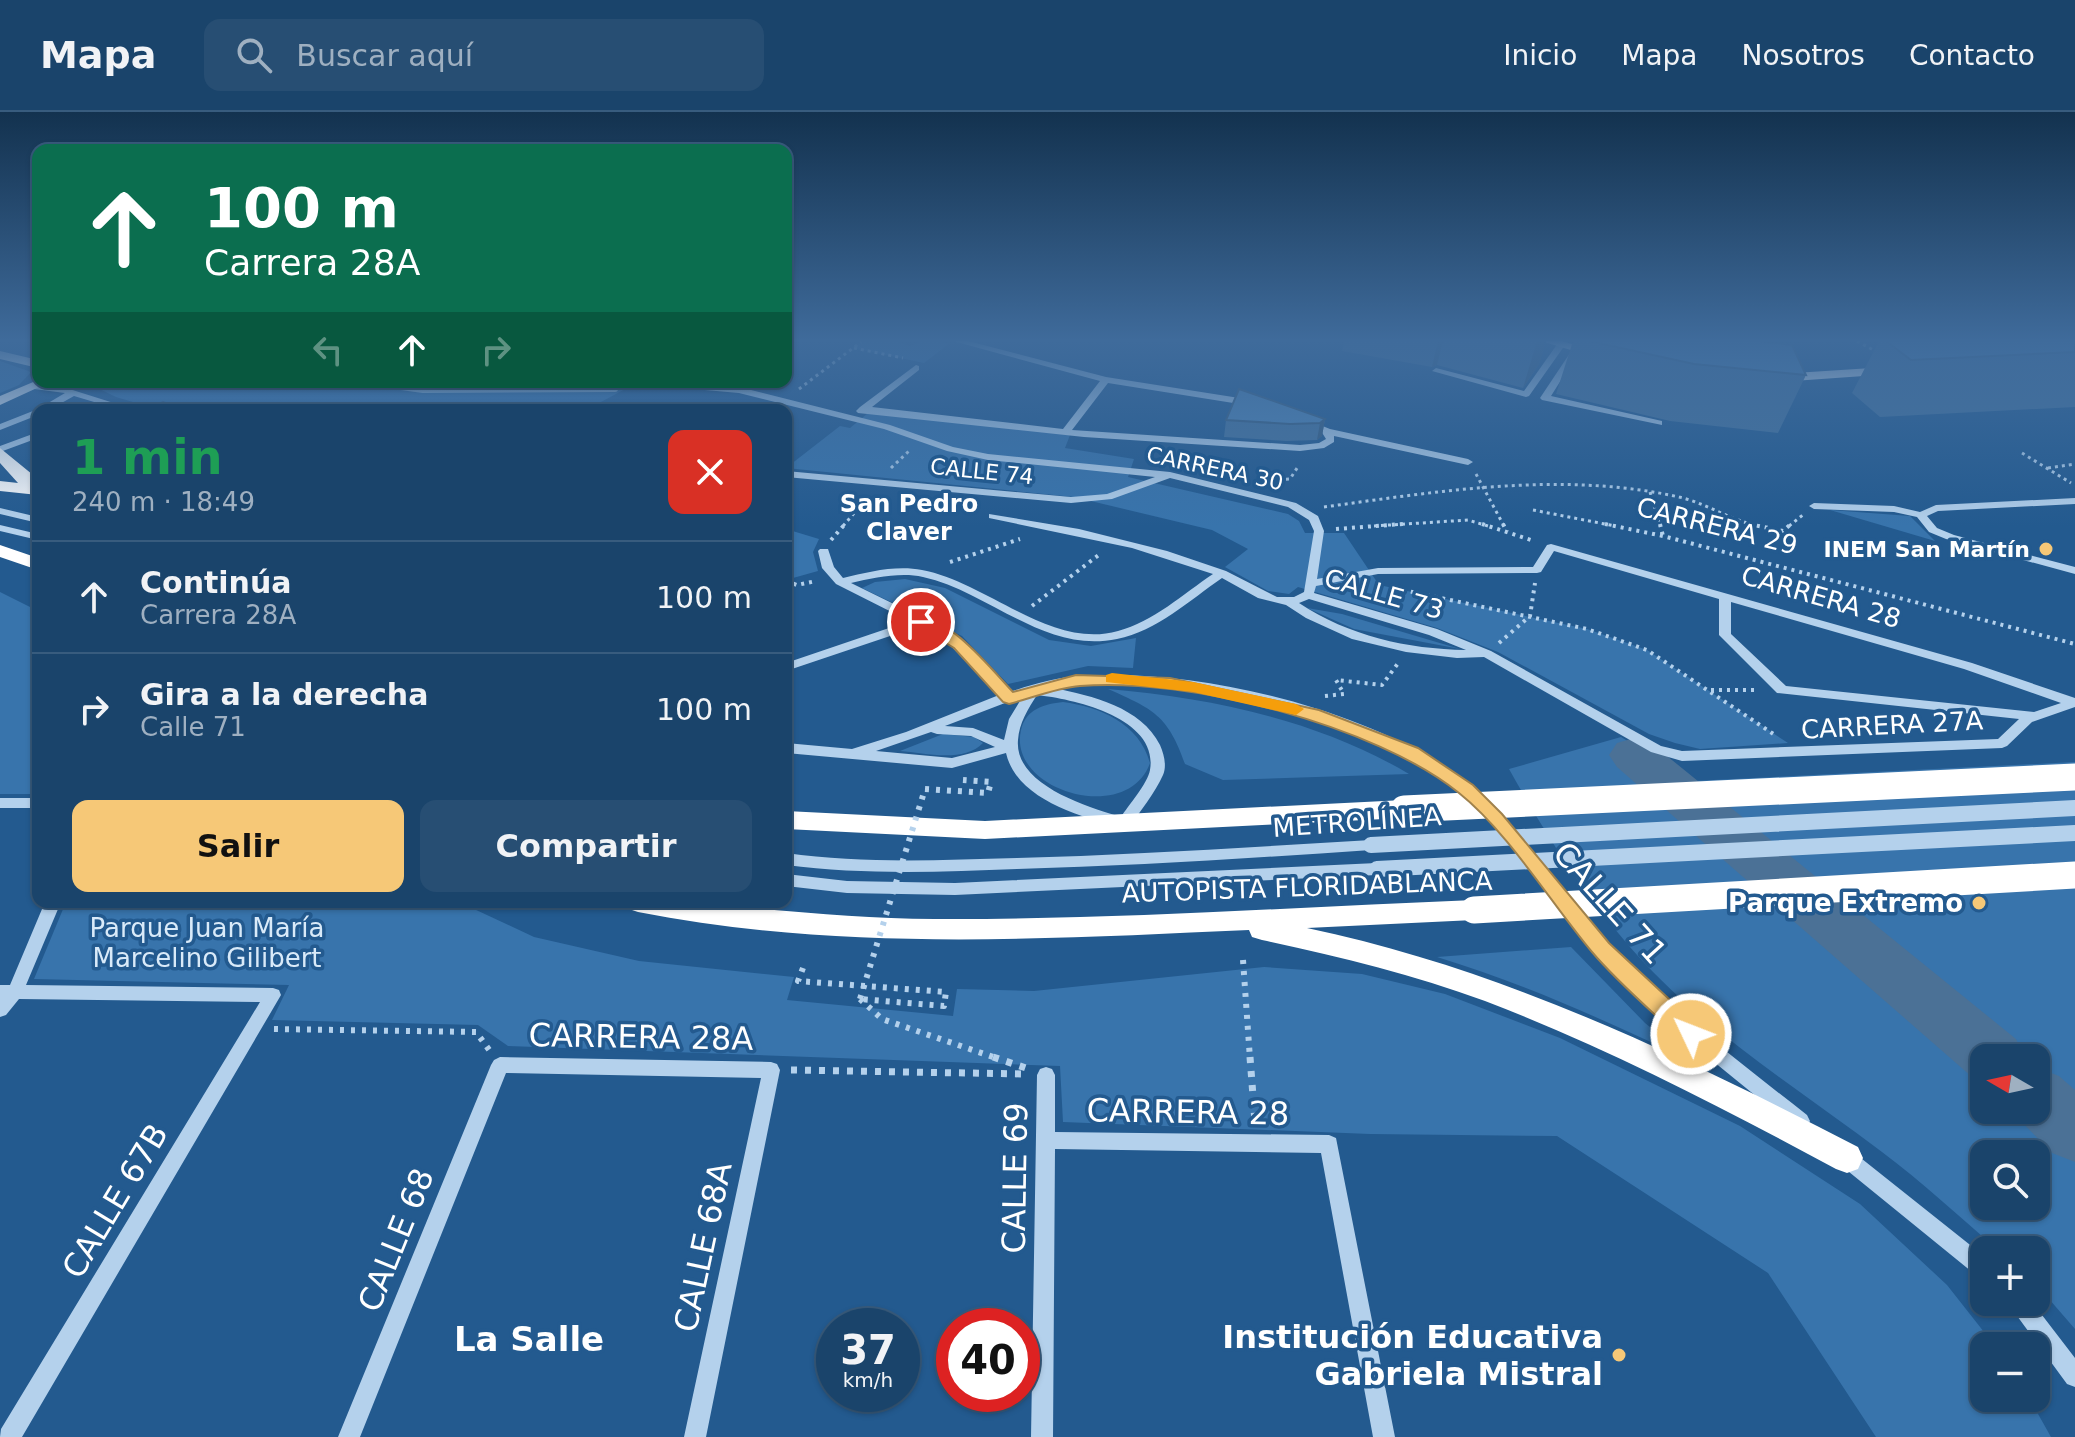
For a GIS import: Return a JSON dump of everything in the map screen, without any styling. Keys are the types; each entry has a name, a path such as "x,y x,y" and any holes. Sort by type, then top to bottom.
{"highway":[{"path":"0,451 32,484"},
{"path":"0,486 32,488"},
{"path":"0,551 32,562"},
{"path":"792,820 926,830 1124,824 2075,777"},
{"name":"AUTOPISTA FLORIDABLANCA","path":"671,908 738,920 950,930 1474,910 2075,875"},
{"path":"1220,921 1377,953 1485,987 1638,1049 1847,1158"}],"street":[{"path":"851,418 871,403"},
{"path":"1065,432 1088,403"},
{"path":"1246,403 1259,405"},
{"path":"1567,403 1659,423"},
{"name":"CARRERA 30","path":"792,404 988,457 1170,475 1238,491 1303,510 1314,518 1319,531"},
{"path":"863,409 1065,432 1310,447 1330,436"},
{"path":"0,427 32,414"},
{"path":"907,434 926,414"},
{"path":"1293,417 1330,436 1468,462"},
{"path":"0,451 32,438"},
{"name":"CALLE 74","path":"792,475 1071,500 1108,497 1170,475"},
{"path":"1814,506 1894,509 1921,515 1936,508 2075,501"},
{"path":"0,511 32,519"},
{"path":"1921,515 1933,530 1950,537 2075,571"},
{"name":"CALLE 73","path":"993,516 1117,541 1222,573 1264,596 1289,602 1309,590 1433,632 1487,654 1656,749 1701,758"},
{"path":"0,528 32,536"},
{"path":"1319,531 1309,590 1378,571 1537,570 1551,547"},
{"name":"CARRERA 28","path":"1551,547 1968,666 2074,703"},
{"path":"824,551 837,579 947,635 1009,698"},
{"path":"837,579 919,573 963,586 1018,616 1058,631 1103,637 1140,626 1222,573"},
{"path":"1725,597 1725,635 1782,690 2035,716"},
{"path":"1289,602 1335,630 1409,648 1487,654"},
{"path":"792,665 892,631"},
{"path":"855,753 929,730 1033,690 1076,680 1130,679 1216,691 1313,714"},
{"path":"1033,690 1068,695 1108,707 1138,726 1153,744 1157,773 1124,824 1048,795 1023,775 1009,748 1010,730 1016,714 1033,690"},
{"name":"CARRERA 27A","path":"1701,758 2002,743 2035,716 2074,703"},
{"name":"CALLE 71","path":"1313,714 1375,736 1425,760 1467,789 1496,819 1571,914 1637,984 1691,1034 1970,1258"},
{"path":"929,730 973,732 1009,748"},
{"path":"792,748 952,763 1009,748"},
{"path":"0,803 32,803"},
{"name":"METROLÍNEA","path":"792,860 870,867 1153,860 1371,845 2075,808"},
{"name":"METROLÍNEA","path":"792,881 847,887 955,889 2075,833"},
{"path":"0,1010 50,908"},
{"name":"CALLE 67B","path":"7,992 273,995 9,1437"},
{"name":"CARRERA 28A","path":"500,1065 771,1070"},
{"name":"CALLE 68","path":"349,1437 500,1065"},
{"name":"CALLE 68A","path":"695,1437 771,1070"},
{"name":"CALLE 69","path":"1042,1437 1046,1075"},
{"name":"CARRERA 28","path":"1045,1140 1329,1144 1384,1437"},
{"path":"2030,1316 2075,1376"}],"path":[{"path":"1238,491 1244,481 1290,479 1310,447"},
{"path":"2022,453 2075,486"},
{"path":"1468,462 1507,533"},
{"path":"2047,469 2075,464"},
{"name":"CARRERA 30","path":"1303,510 1483,486 1547,484 1650,492 1682,498 1726,518 1783,531 1814,506"},
{"path":"1650,492 1663,536"},
{"name":"CARRERA 29","path":"1533,510 1663,536 2075,644"},
{"path":"1319,531 1468,520 1551,547"},
{"path":"1018,616 1117,541"},
{"path":"1487,654 1530,616 1537,570"},
{"path":"792,583 837,579"},
{"path":"1394,588 1587,629 1647,650 1803,753"},
{"path":"1313,714 1325,696 1344,694 1336,680 1382,685 1409,648"},
{"path":"1709,689 1782,690"},
{"path":"803,968 798,981 946,992 944,1006 860,999 925,789"},
{"path":"1243,960 1257,1143"},
{"name":"CALLE 69","path":"860,999 882,1019 1046,1075"},
{"name":"CARRERA 28A","path":"252,1029 476,1032 500,1065"},
{"name":"CARRERA 28A","path":"771,1070 1046,1075"}],"green space":[{"path":"136,403 599,403 597,404"},
{"path":"868,413 1070,435 1065,448 1134,459 1128,477 1288,514 1299,521 1305,533 1344,533 1379,585 1587,629 1647,650 1788,743 1700,749 1649,734 1498,652 1437,628 1298,587 1289,594 1268,591 1225,567 1248,549 1212,530 1074,497 792,469 792,463 840,426 850,428"},
{"path":"1830,510 1910,516 1935,541"},
{"path":"792,531 819,539 813,552 818,571 793,578"},
{"path":"905,579 945,588 1049,640 1091,646 1136,638 1133,668 1088,666 1008,684 962,636 862,588 875,582"},
{"path":"0,592 32,608 32,794 0,794"},
{"path":"1307,608 1342,614 1460,649 1354,629"},
{"path":"1108,689 1186,698 1263,715 1338,739 1409,774 1223,780 1185,764 1172,734 1157,716 1137,702"},
{"path":"1063,702 1104,713 1137,737 1150,763 1138,782 1119,793 1096,796 1072,793 1050,784 1032,770 1022,752 1023,723 1031,712"},
{"path":"943,734 974,737 983,743 966,753 955,755 900,751"},
{"path":"1621,737 1693,781 2075,762 2075,1329 2050,1300 2050,1236 1982,1236 1897,1163 1714,1027 1652,971 1624,940 1548,836 1509,769"},
{"name":"Parque Juan María Marcelino Gilibert","path":"64,908 472,908 534,937 639,961 794,977 787,1000 953,1016 957,989 1034,991 1264,967 1362,974 1445,994 1560,1038 1740,1126 1860,1204 1947,1285 1984,1332 1970,1332 1970,1412 2037,1412 2051,1437 1876,1437 1768,1273 1557,1136 1370,1134 1063,1122 1060,1066 508,1046 478,1025 272,1020 289,985 34,979"},
{"path":"1571,947 1645,1023 1692,1061 1535,991 1437,957"}],"building":[{"path":"1233,403 1279,403 1325,419 1320,423 1290,424 1226,420"}],"waterway":[{"path":"1634,755 1977,1044"},
{"path":"2050,1109 2075,1132"}],"slow traffic":[{"path":"1112,679 1170,683 1296,709"}],"place":[{"name":"INEM San Martín","path":"2046,549"},
{"name":"Parque Extremo","path":"1979,903"},
{"name":"Institución Educativa Gabriela Mistral","path":"1619,1355"}],"district":[{"name":"San Pedro Claver","path":"909,518"},
{"name":"La Salle","path":"529,1339"}],"route":[{"path":"921,622 959,644 1009,698 1076,680 1101,678 1170,683 1258,700 1335,720 1411,752 1467,789 1496,819 1602,949 1691,1034"}]}
